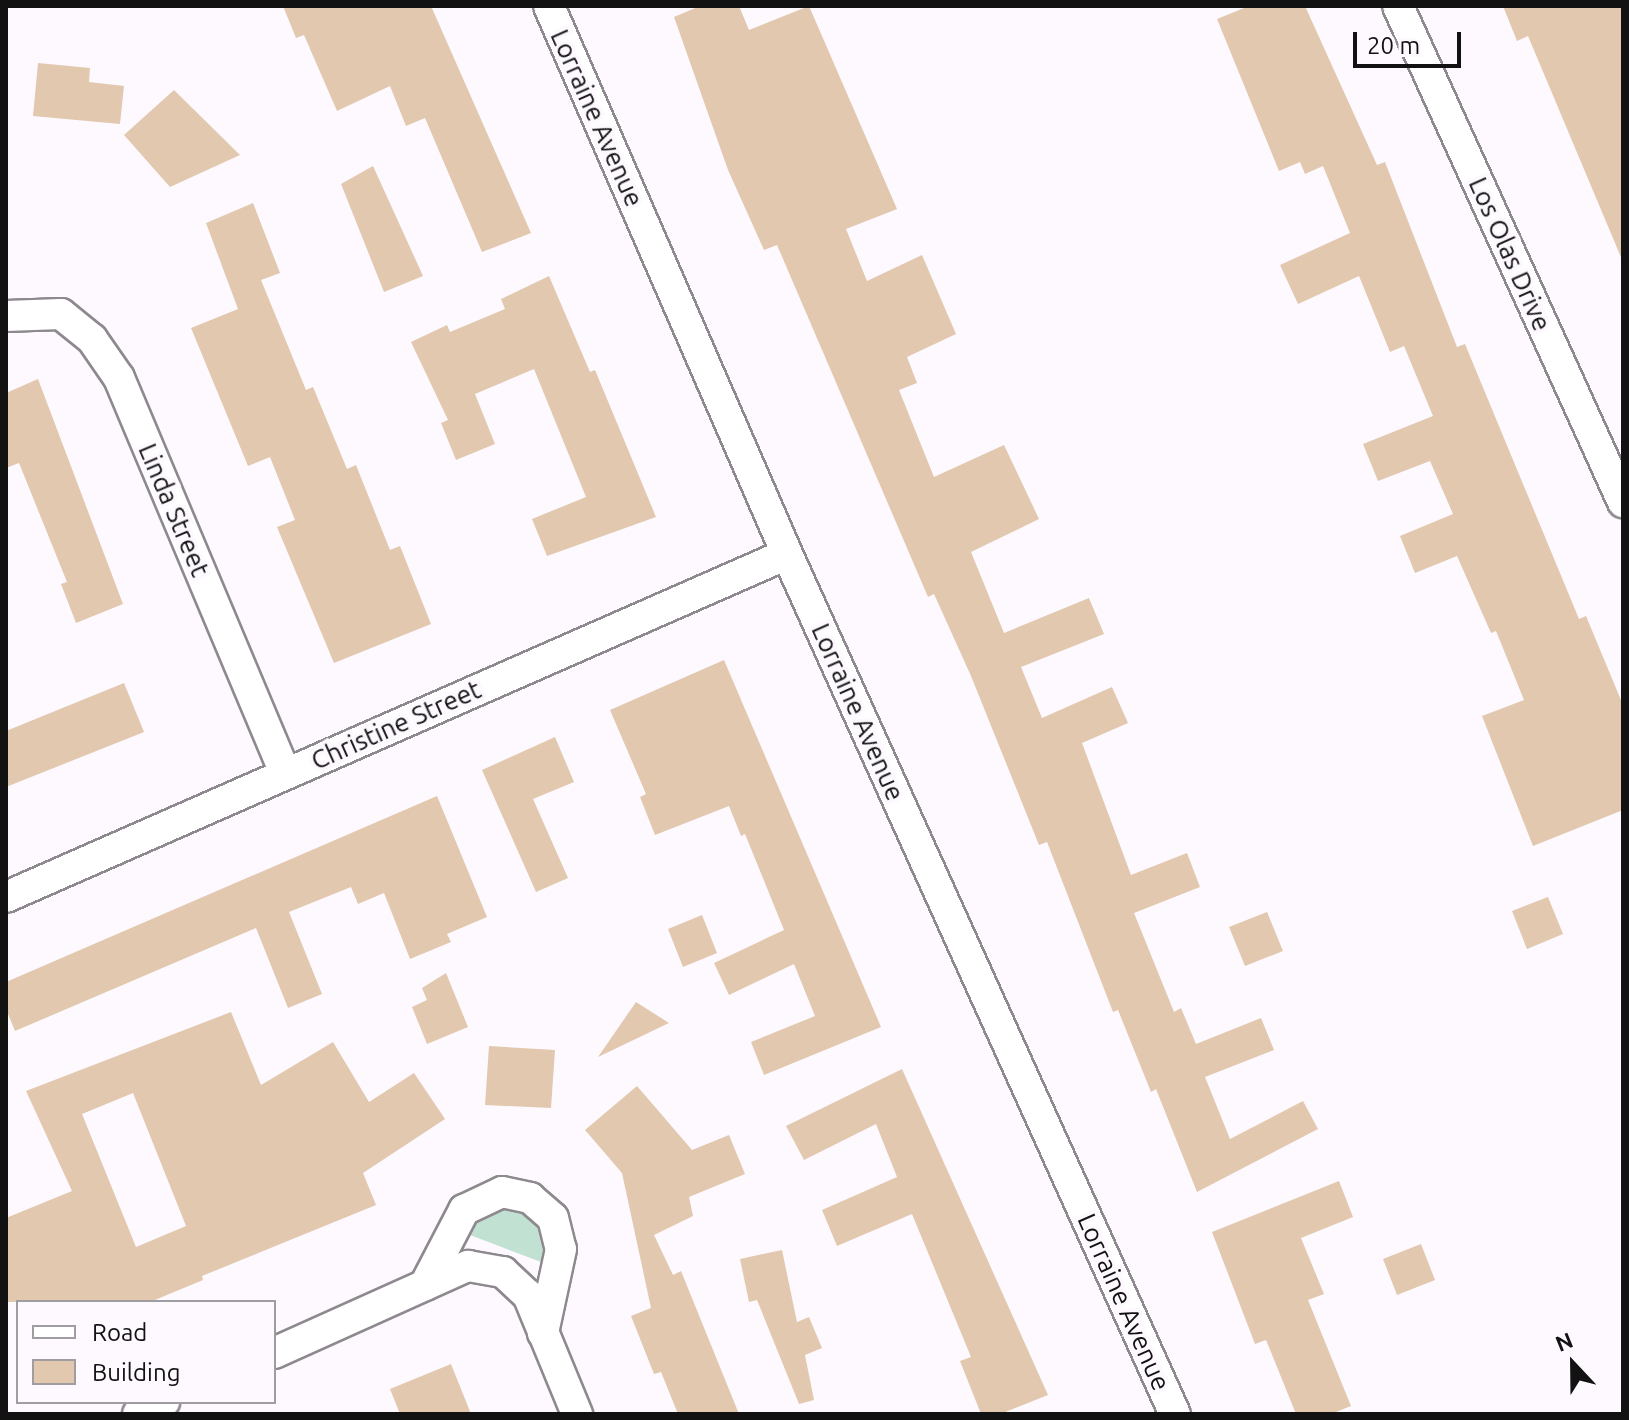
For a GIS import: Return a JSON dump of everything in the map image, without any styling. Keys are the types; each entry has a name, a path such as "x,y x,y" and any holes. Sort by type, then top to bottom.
{"street":[{"name":"Lorraine Avenue","path":"549,6 787,554 1175,1414"},
{"name":"Los Olas Drive","path":"1398,6 1623,502"},
{"name":"Linda Street","path":"6,316 61,314 92,339 119,378 285,773"},
{"name":"Christine Street","path":"6,897 787,554"},
{"path":"425,1285 464,1210 502,1192 530,1198 553,1218 561,1249 543,1333"},
{"path":"276,1352 468,1266 503,1272 528,1295 577,1414"},
{"path":"138,1414 160,1404"}],"green space":[{"path":"499,1208 518,1209 538,1225 544,1246 541,1262 470,1235 480,1216"}],"building":[{"path":"283,6 431,6 531,233 482,252 425,118 406,126 390,86 337,111 304,35 296,38"},
{"path":"700,6 739,6 749,30 809,6 897,209 846,229 867,281 922,255 956,334 907,357 917,383 899,390 934,477 1004,445 1039,519 971,552 1004,633 1089,598 1104,634 1021,667 1042,718 1112,687 1128,723 1082,743 1131,875 1187,853 1200,887 1134,913 1174,1012 1181,1008 1196,1044 1261,1018 1274,1050 1205,1077 1230,1139 1303,1101 1318,1129 1197,1192 1156,1089 1151,1092 1118,1010 1113,1012 1047,842 1039,845 971,676 934,594 928,597 777,245 764,250 728,170 674,17"},
{"path":"1249,6 1305,6 1377,165 1385,162 1457,347 1465,344 1579,619 1586,616 1623,705 1623,810 1533,846 1482,716 1524,700 1496,631 1491,633 1457,556 1415,573 1400,536 1453,514 1430,461 1378,481 1363,444 1433,416 1404,346 1390,352 1359,276 1298,304 1280,265 1350,233 1323,166 1305,174 1300,162 1279,171 1217,19"},
{"path":"1503,6 1623,6 1623,262 1528,36 1517,41"},
{"path":"38,63 90,68 89,82 124,86 120,124 33,116"},
{"path":"174,90 240,155 170,187 124,135"},
{"path":"373,166 423,276 384,292 341,184"},
{"path":"253,203 280,273 261,280 306,390 313,387 347,469 356,465 390,550 400,546 431,624 334,663 277,527 295,520 270,457 248,466 191,328 238,309 206,223"},
{"path":"549,276 590,372 595,370 656,517 547,556 532,519 586,497 534,369 475,394 495,444 456,460 441,423 448,420 411,342 447,325 450,332 505,309 501,299"},
{"path":"38,379 123,604 76,623 61,584 67,582 19,463 6,468 6,393"},
{"path":"724,660 881,1027 764,1075 751,1042 815,1016 794,964 729,995 714,963 784,930 745,834 741,836 729,806 655,835 640,797 646,794 610,710"},
{"path":"124,683 144,732 6,787 6,731"},
{"path":"555,737 574,782 533,799 568,878 536,892 482,770"},
{"path":"437,796 487,917 447,934 451,942 410,959 384,893 358,904 351,887 289,912 322,994 288,1008 256,928 15,1031 6,1009 6,982"},
{"path":"1548,897 1563,934 1527,949 1512,911"},
{"path":"1267,912 1283,951 1245,966 1229,927"},
{"path":"702,915 717,953 683,967 668,929"},
{"path":"446,973 468,1027 427,1044 412,1007 427,1000 422,988"},
{"path":"636,1002 669,1023 598,1057"},
{"path":"231,1012 261,1085 333,1042 369,1102 414,1073 445,1119 363,1173 376,1205 202,1276 203,1280 155,1300 6,1302 6,1218 72,1191 26,1091","holes":["133,1093 186,1226 136,1247 82,1114"]},
{"path":"489,1046 555,1050 551,1108 485,1105"},
{"path":"902,1069 1048,1395 1000,1414 981,1414 960,1361 971,1357 912,1214 837,1246 822,1210 897,1177 876,1124 804,1160 786,1126"},
{"path":"637,1086 692,1150 729,1135 745,1174 689,1197 693,1216 654,1235 673,1275 681,1271 739,1414 678,1414 661,1372 654,1374 631,1316 651,1308 622,1173 585,1130"},
{"path":"1339,1181 1353,1217 1301,1238 1324,1294 1308,1300 1351,1406 1331,1414 1296,1414 1266,1340 1255,1344 1212,1232"},
{"path":"1421,1244 1435,1280 1397,1295 1383,1259"},
{"path":"782,1250 797,1322 809,1317 822,1348 805,1355 814,1400 799,1404 757,1300 749,1302 740,1259"},
{"path":"451,1364 471,1414 400,1414 390,1389"}]}
